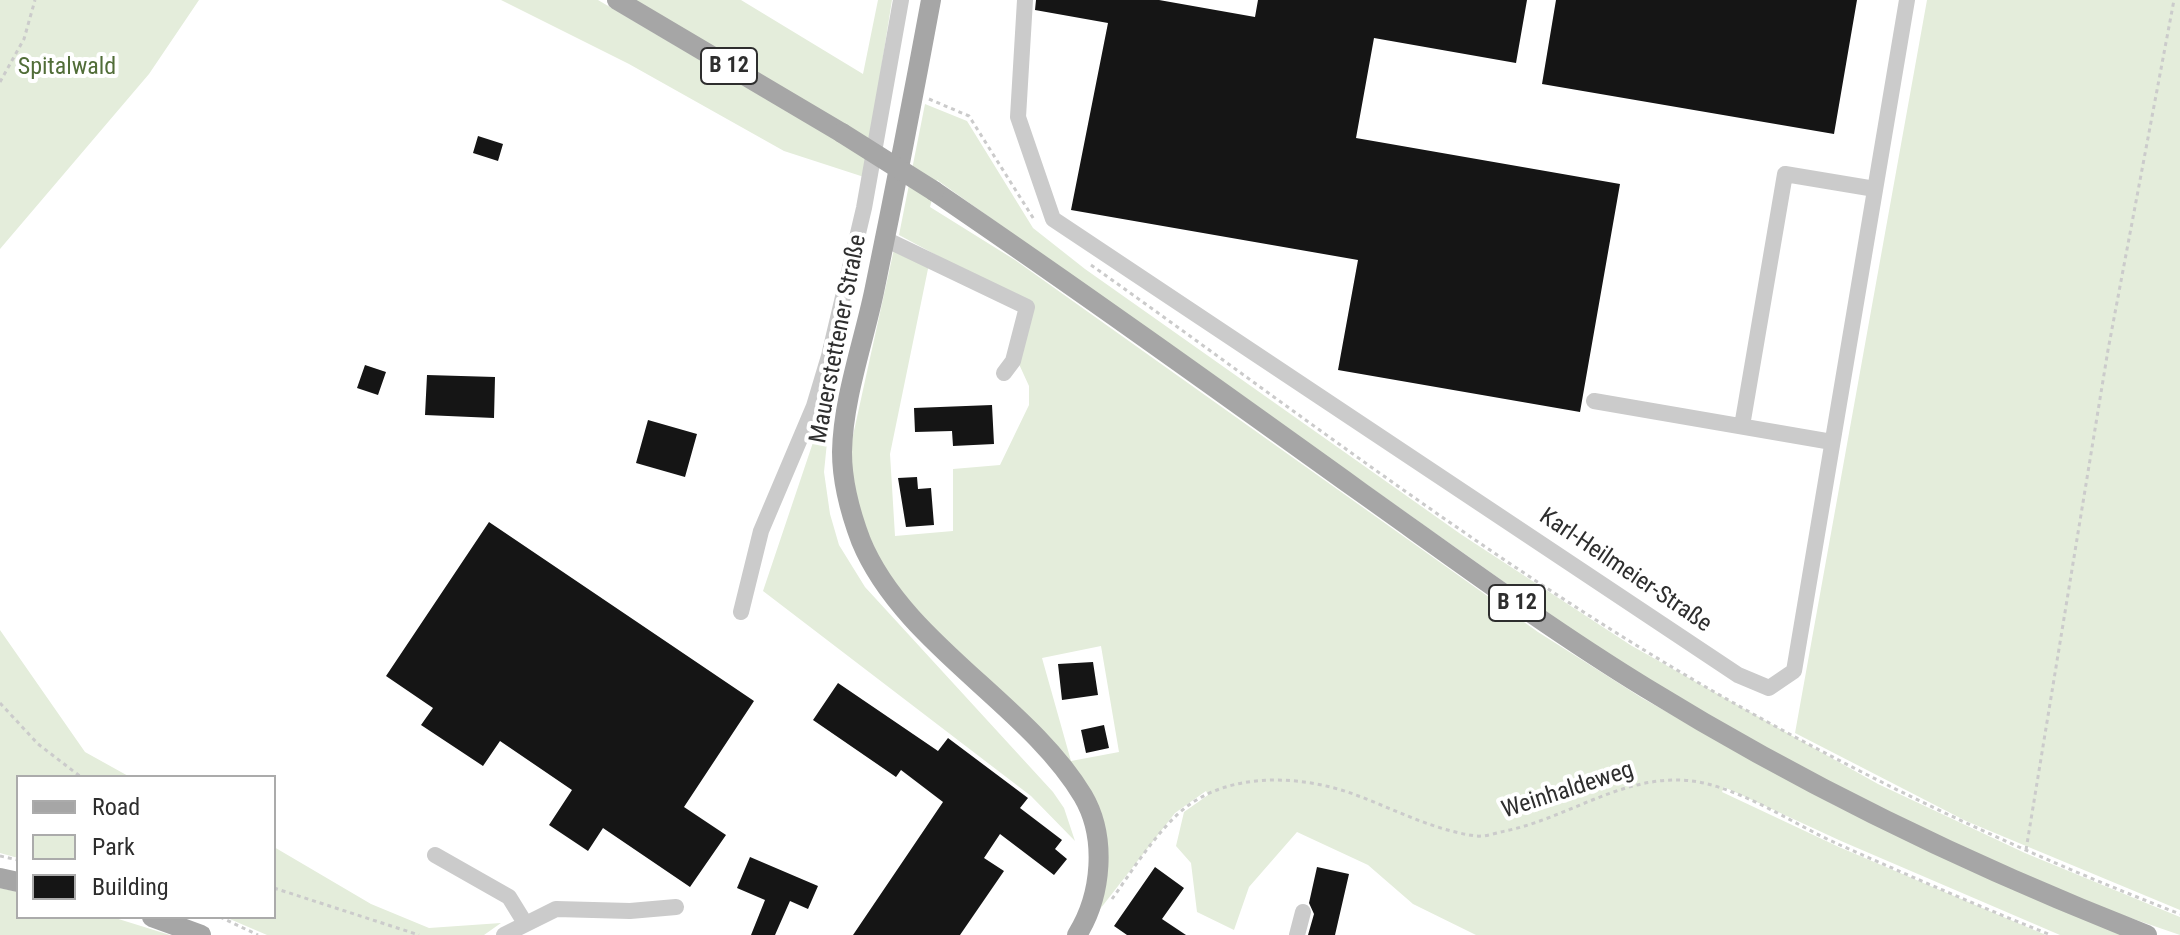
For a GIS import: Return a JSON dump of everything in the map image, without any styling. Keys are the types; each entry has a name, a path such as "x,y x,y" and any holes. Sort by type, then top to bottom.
{"main road":[{"name":"B 12","path":"617,0 934,191 1069,283 1559,633 1647,689 1754,752 1907,832 2147,935"},
{"name":"Mauerstettener Straße","path":"931,0 885,239 850,395 842,450 849,506 863,544 893,591 932,639 1060,763 1084,798 1099,849 1096,888 1077,935"},
{"path":"157,919 201,935"}],"street":[{"path":"741,612 761,531 814,406 829,356 864,208 901,0"},
{"name":"Karl-Heilmeier-Straße","path":"1025,0 1018,117 1053,219 1738,675 1769,688 1794,671 1907,0"},
{"path":"1742,426 1785,174 1875,189"},
{"path":"885,239 1027,307 1013,361 1004,373"},
{"path":"1594,401 1832,442"},
{"path":"435,855 509,897 514,930 556,909 630,911 676,907"},
{"path":"1297,935 1303,912"}],"path":[{"path":"0,82 24,39 35,0"},
{"path":"2026,850 2108,350 2174,0"},
{"path":"0,703 38,744 78,775"},
{"name":"Weinhaldeweg","path":"1107,906 1176,815 1207,792 1236,784 1273,780 1318,785 1354,794 1434,827 1480,836 1525,827 1627,788 1675,779 1722,788 1839,845 2051,935"},
{"path":"276,889 419,935"},
{"path":"224,919 258,935"}],"green space":[{"name":"Spitalwald","path":"0,0 199,0 149,74 0,249"},
{"path":"501,0 598,0 839,142 634,0 741,0 863,74 878,0 892,0 864,177 784,151 629,64"},
{"path":"1927,0 2180,0 2180,910 1966,821 1795,733"},
{"path":"925,104 967,121 1033,228 1085,269 1462,535 1632,646 1878,784 2025,853 2180,917 2180,935 2087,903 1846,795 1652,682 1569,628 937,180 930,207 1015,260 1538,632 1642,698 1836,806 2122,935 2060,935 1724,787 1722,792 1839,847 2046,935 1476,935 1413,904 1368,865 1297,832 1249,887 1234,930 1197,912 1191,863 1176,846 1184,812 1208,795 1206,791 1175,813 1097,913 1102,824 888,577 854,503 850,449 894,249 929,264 890,454 895,536 953,531 953,469 1000,465 1029,405 1029,386 1018,362 1031,306 899,235","holes":["1101,646 1119,752 1071,761 1042,658"]},
{"path":"833,383 824,472 830,514 839,545 865,587 1053,792 1064,808 1075,841 1031,796 763,591"},
{"path":"0,630 85,752 126,775 16,775 16,857 0,853"},
{"path":"276,848 371,904 429,928 501,923 484,935 267,935 230,919 276,919"},
{"path":"0,888 16,892 16,919 118,919 170,935 0,935"}],"building":[{"path":"1036,0 1159,0 1255,17 1258,0 1527,0 1516,63 1374,38 1356,138 1620,184 1580,412 1338,370 1358,260 1071,210 1108,23 1035,10"},
{"path":"1556,0 1857,0 1834,134 1542,84"},
{"path":"478,136 503,144 498,161 473,153"},
{"path":"365,365 386,372 378,395 357,388"},
{"path":"427,375 495,377 494,418 425,415"},
{"path":"992,405 994,444 953,446 952,431 915,432 914,408"},
{"path":"648,420 697,434 685,477 636,463"},
{"path":"917,477 918,489 931,488 934,525 906,527 898,478"},
{"path":"489,522 754,701 684,807 726,835 690,887 603,828 588,851 549,825 572,790 500,741 483,766 421,725 433,708 386,676"},
{"path":"1093,662 1098,695 1062,700 1058,664"},
{"path":"838,683 938,751 948,738 1028,798 1020,808 1062,840 1055,849 1067,859 1054,875 1000,834 984,858 1004,871 960,935 853,935 943,802 901,770 896,777 813,720"},
{"path":"1104,725 1109,748 1086,753 1081,730"},
{"path":"750,857 818,886 808,909 790,901 775,935 751,935 765,900 737,888"},
{"path":"1155,867 1184,888 1162,919 1186,935 1127,935 1114,926"},
{"path":"1317,867 1349,874 1335,935 1308,935 1314,914 1309,903"}]}
